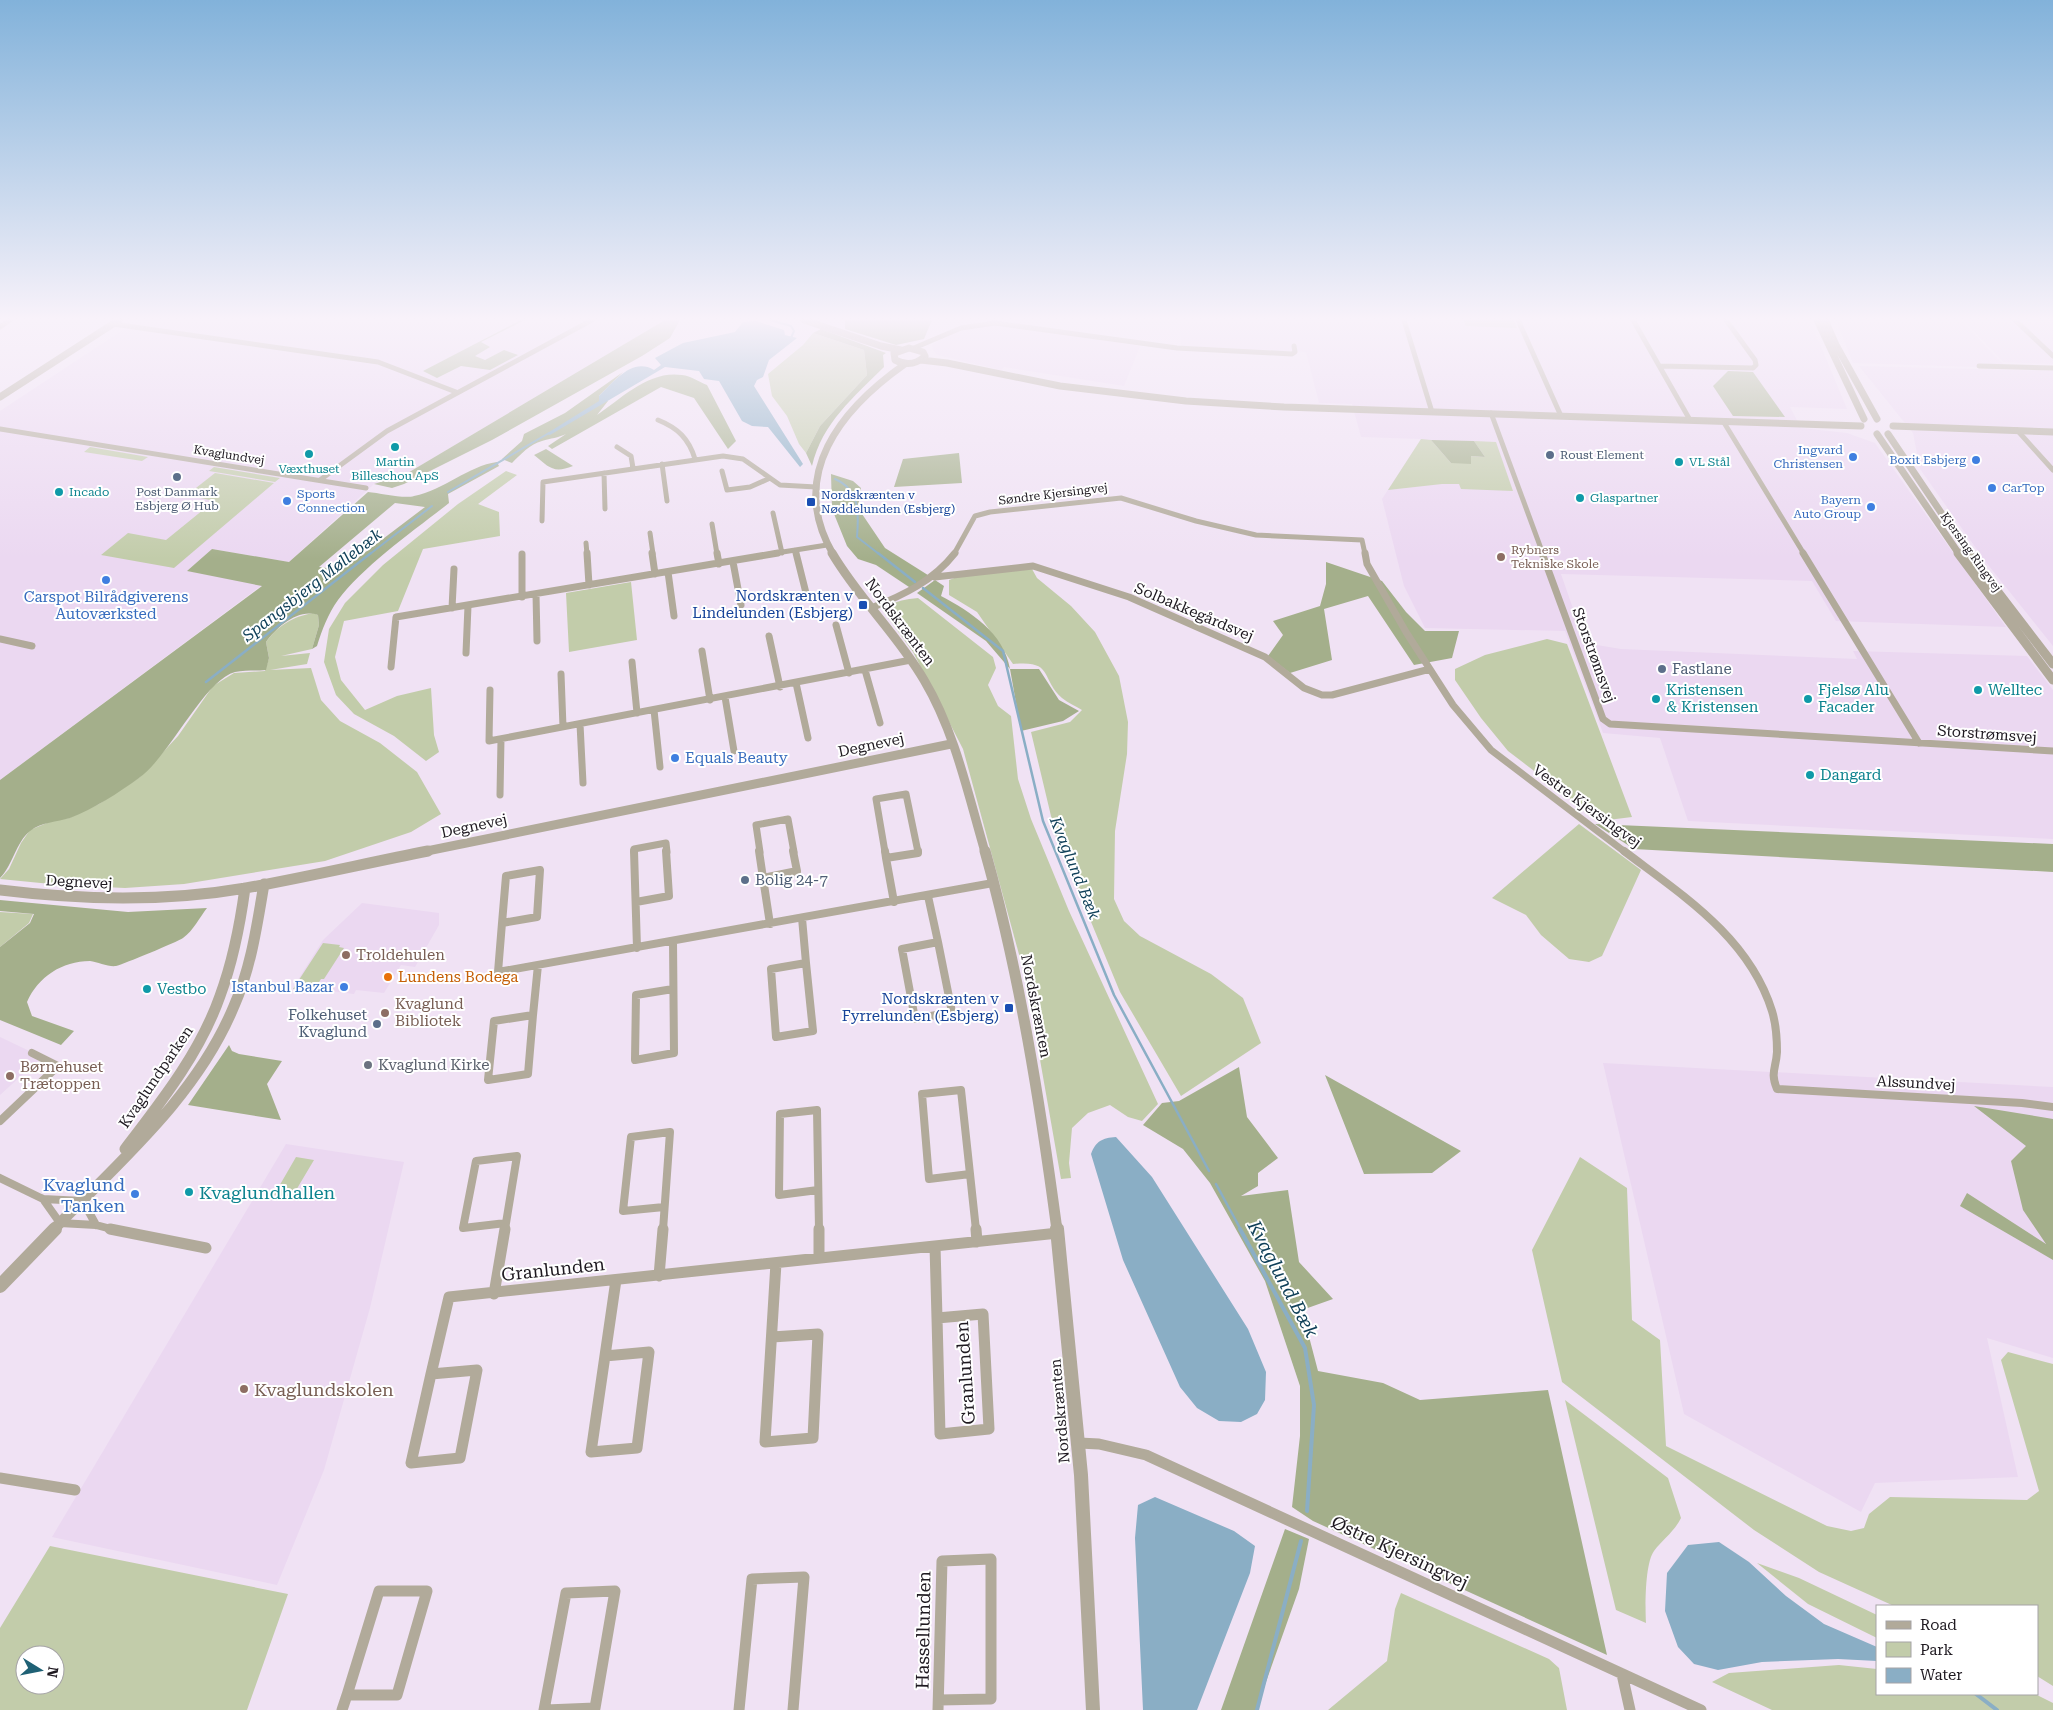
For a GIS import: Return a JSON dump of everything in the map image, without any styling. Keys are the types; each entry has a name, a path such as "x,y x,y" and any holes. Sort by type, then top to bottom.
{"street":[{"path":"320,480 387,431 442,400"},
{"name":"Nordskrænten","path":"861,400 839,425 821,458 816,487 816,508 827,545 911,660 934,699 976,820 1021,1001 1054,1192 1079,1443 1093,1710"},
{"path":"1176,400 1432,412 1723,421 1863,422 1877,419"},
{"path":"1428,400 1432,412"},
{"path":"1554,400 1561,416"},
{"path":"1679,400 1690,420"},
{"path":"1853,400 1863,422 1877,434 1894,432 1892,426"},
{"path":"1866,400 1877,419 1892,426 2053,432"},
{"name":"Storstrømsvej","path":"1491,413 1603,719 1610,724 2053,751"},
{"path":"658,420 670,424 687,438 695,459"},
{"name":"Storstrømsvej","path":"1723,421 1920,743"},
{"name":"Kvaglundvej","path":"0,429 366,488"},
{"path":"2017,430 2053,470"},
{"name":"Kjersing Ringvej","path":"1877,434 1951,544 2053,680"},
{"name":"Kjersing Ringvej","path":"1888,434 1957,537 2053,664"},
{"path":"617,447 630,456 633,468"},
{"path":"542,521 543,482 695,459 723,456 743,459 768,479 789,487 816,487"},
{"path":"662,464 667,501"},
{"path":"722,471 727,490 750,486 768,479"},
{"path":"604,474 606,509"},
{"name":"Søndre Kjersingvej","path":"872,608 899,598 935,577 963,541 975,516 990,512 1111,498 1131,500 1196,521 1256,535 1362,540"},
{"path":"773,513 782,553"},
{"path":"712,524 719,564"},
{"path":"650,533 655,574"},
{"name":"Vestre Kjersingvej","path":"1362,540 1367,564 1430,669 1453,705 1491,750 1710,916 1730,937 1749,963 1763,988 1773,1016 1776,1064 1772,1076 1777,1089"},
{"path":"586,543 589,585"},
{"path":"391,667 396,617 827,545"},
{"path":"795,550 806,593"},
{"path":"522,554 522,596"},
{"path":"733,562 741,604"},
{"name":"Solbakkegårdsvej","path":"935,577 1033,566 1129,597 1266,657 1304,690 1316,694 1332,695 1430,669"},
{"path":"452,608 454,569"},
{"path":"668,572 674,616"},
{"path":"536,594 537,641"},
{"path":"466,653 468,606"},
{"path":"836,625 849,673"},
{"path":"769,636 780,686"},
{"path":"0,639 32,646"},
{"path":"702,650 710,700"},
{"path":"490,690 489,741 796,684 911,660"},
{"path":"632,662 637,713"},
{"path":"865,670 880,723"},
{"path":"561,674 563,727"},
{"path":"796,684 808,738"},
{"path":"725,697 734,751"},
{"path":"654,710 660,767"},
{"path":"580,724 583,783"},
{"path":"500,795 501,739"},
{"name":"Degnevej","path":"0,890 91,899 130,899 180,896 245,888 951,744"},
{"path":"886,858 918,853 906,794 876,799 886,858 894,902"},
{"path":"763,878 797,871 788,819 756,825 763,878 770,924"},
{"path":"636,902 669,896 666,843 634,849 637,948"},
{"path":"502,923 537,917 540,870 506,876 502,923 498,972 993,883"},
{"name":"Kvaglundparken","path":"0,1286 165,1116 204,1062 234,1006 250,958 264,884"},
{"name":"Kvaglundparken","path":"96,1187 164,1098 207,1030 228,977 245,888"},
{"path":"928,896 938,942 952,1012 915,1019 902,949 938,942"},
{"path":"802,918 813,1031 776,1037 771,969 806,963"},
{"path":"673,941 674,1053 635,1060 636,995 673,989"},
{"path":"533,1015 494,1021 488,1080 528,1074 538,965"},
{"path":"0,1120 58,1066 32,1053"},
{"name":"Alssundvej","path":"1777,1089 2022,1103 2053,1107"},
{"path":"970,1174 929,1180 922,1094 961,1090 970,1174 977,1242"},
{"path":"818,1190 779,1195 780,1114 817,1110 819,1258"},
{"path":"660,1276 670,1132 631,1136 622,1212 664,1207"},
{"name":"Granlunden","path":"494,1294 506,1223 517,1156 476,1161 463,1228 506,1223"},
{"path":"0,1178 43,1199 83,1201 96,1225"},
{"path":"43,1199 60,1223 96,1225 130,1234 206,1248"},
{"name":"Granlunden","path":"431,1374 477,1370 460,1458 411,1464 414,1448 431,1374 449,1297 494,1294 1058,1233"},
{"name":"Granlunden","path":"935,1246 936,1318 940,1434 989,1430 983,1314 936,1318"},
{"path":"772,1337 818,1334 814,1438 765,1442 776,1263"},
{"name":"Granlunden","path":"605,1356 649,1352 638,1448 591,1452 616,1280"},
{"name":"Østre Kjersingvej","path":"1079,1443 1111,1446 1146,1455 1701,1710"},
{"path":"0,1478 75,1490"},
{"name":"Hassellunden","path":"991,1559 991,1699 938,1705 942,1561 991,1559"},
{"path":"739,1710 752,1579 804,1577 793,1710"},
{"path":"342,1710 379,1591 427,1592 397,1695 347,1695"},
{"path":"615,1591 595,1708 545,1710 566,1593 615,1591"},
{"path":"1622,1674 1630,1710"}],"shaded area":[{"path":"17,400 531,400 406,474 374,484 289,562 212,549 188,571 262,585 0,780 0,411"},
{"path":"1318,400 1843,400 1847,409 1790,407 1801,428 1847,433 1875,443 2006,627 1836,621 1812,581 1561,574 1585,643 1621,649 1857,659 1853,651 2027,656 2053,690 2053,839 1688,821 1660,738 1603,733 1565,631 1425,628 1404,586 1382,499 1421,439 1361,437 1352,404 1319,403"},
{"path":"1886,400 2053,400 2053,646 1985,561 1920,469 1913,433"},
{"path":"362,903 439,913 439,925 415,967 401,965 384,993 356,990 354,994 294,986 323,940"},
{"name":"Børnehuset Trætoppen","path":"0,1037 42,1057 0,1095"},
{"path":"1603,1063 2053,1087 2053,1358 1987,1338 2018,1477 1875,1483 1861,1512 1684,1414"},
{"name":"Kvaglundskolen","path":"286,1144 404,1162 370,1308 324,1470 277,1585 52,1537"}],"green space":[{"path":"531,400 564,400 492,440 404,484 392,488 374,484 406,474"},
{"path":"584,400 608,401 597,415 618,400 638,400 552,449 548,446 566,434 534,444 512,463 502,459 522,441 524,434 565,413"},
{"path":"695,400 715,400 736,441 728,449"},
{"path":"775,400 844,400 820,426 806,453 799,444 787,416"},
{"path":"844,400 851,400 823,437 812,466 806,453 820,426"},
{"path":"1722,400 1773,400 1785,417 1733,416"},
{"path":"1421,439 1431,440 1451,463 1471,463 1470,456 1485,457 1474,441 1496,442 1513,491 1461,489 1459,484 1388,490"},
{"path":"1431,440 1474,441 1485,457 1471,456 1471,464 1451,463"},
{"path":"90,447 148,457 142,461 84,452"},
{"path":"546,449 573,466 561,469 552,468 534,455"},
{"path":"959,453 962,483 894,487 903,459"},
{"path":"497,462 499,466 448,494 449,503 390,549 348,587 331,611 317,646 312,649 319,625 318,615 303,614 282,625 266,642 269,658 266,670 235,672 223,678 199,703 163,753 139,778 88,810 70,818 34,828 21,841 8,867 0,878 0,780 262,586 187,571 212,549 289,562 368,492 410,497 436,489 486,464","holes":["395,503 425,507 342,570 319,567"]},
{"path":"214,467 280,478 275,482 209,471"},
{"path":"506,471 517,475 478,504 499,512 500,536 423,549 398,611 344,621 335,657 341,680 365,710 397,696 431,688 434,735 439,752 426,761 394,736 354,714 336,695 324,662 329,629 345,603 383,565 458,504"},
{"path":"215,473 274,483 174,568 101,555 128,533 166,540 214,501 187,495"},
{"path":"831,474 853,481 861,488 858,508 885,548 931,577 912,589 876,565 858,559 847,546 832,509"},
{"path":"1326,562 1382,581 1406,612 1425,631 1459,631 1452,658 1414,665 1368,596 1324,609 1332,660 1290,673 1268,656 1283,635 1273,621 1320,606 1326,584"},
{"path":"1032,569 1037,578 1071,606 1095,632 1119,676 1128,722 1127,754 1115,831 1114,899 1124,921 1140,936 1211,974 1243,998 1261,1043 1181,1096 1120,992 1056,837 1031,732 1070,722 1082,710 1062,698 1055,691 1041,668 1026,663 1013,664 977,612 949,595 949,580 957,577"},
{"path":"935,580 944,586 941,596 964,609 993,634 1007,656 1010,669 986,641 917,593"},
{"path":"631,582 637,640 569,652 566,593"},
{"path":"918,598 993,657 996,668 988,685 998,706 1011,716 1018,779 1031,819 1069,911 1158,1104 1142,1121 1128,1117 1110,1105 1088,1113 1072,1128 1069,1163 1071,1178 1061,1179 1026,980 963,749 913,652 884,612 886,608 894,603"},
{"path":"313,613 318,615 319,625 312,649 281,656 310,653 307,664 270,670 311,668 321,700 340,721 380,743 417,772 441,814 411,832 325,861 184,884 125,888 61,885 0,879 9,869 21,843 30,830 54,820 69,818 99,804 140,777 178,736 213,686 234,673 265,671 269,658 266,642 281,626 299,617"},
{"path":"1547,639 1567,644 1632,817 1600,821 1508,751 1481,718 1455,680 1455,669 1485,655"},
{"path":"1010,669 1039,669 1059,700 1079,711 1063,721 1021,731"},
{"path":"1579,824 1641,870 1602,956 1589,962 1569,959 1541,935 1526,915 1492,898"},
{"path":"1595,824 2053,844 2053,872 1634,849"},
{"path":"0,900 128,912 207,908 187,935 161,948 116,966 90,961 70,964 61,967 44,978 27,1002 32,1016 74,1031 61,1045 0,1020 0,947 30,923 34,914 0,911"},
{"path":"0,912 33,914 29,923 0,947"},
{"path":"323,943 340,945 339,947 344,948 324,979 321,979 313,992 293,989"},
{"path":"229,1045 232,1051 239,1054 282,1061 267,1084 281,1120 188,1105"},
{"path":"1239,1067 1247,1117 1278,1158 1258,1173 1258,1186 1241,1196 1288,1190 1299,1262 1333,1299 1302,1310 1318,1371 1383,1383 1420,1400 1548,1390 1607,1655 1313,1521 1292,1507 1300,1436 1300,1386 1265,1281 1210,1183 1183,1149 1143,1125 1162,1103 1179,1101"},
{"path":"1325,1075 1461,1151 1432,1173 1364,1174"},
{"path":"1974,1106 2053,1119 2053,1260 1960,1206 1967,1193 2046,1244 2023,1210 2011,1161 2026,1146"},
{"path":"296,1157 314,1160 292,1197 274,1195"},
{"path":"1580,1157 1627,1188 1632,1320 1660,1340 1666,1446 1827,1526 1851,1531 1864,1528 1869,1514 1890,1497 2027,1500 2039,1491 2001,1360 2008,1352 2053,1364 2053,1686 2038,1677 2038,1605 1892,1605 1819,1572 1754,1530 1562,1382 1532,1250"},
{"path":"1565,1400 1668,1478 1681,1518 1651,1557 1646,1585 1646,1623 1616,1610"},
{"path":"1285,1529 1309,1539 1299,1589 1256,1710 1221,1710"},
{"path":"50,1546 288,1594 247,1710 0,1710 0,1628"},
{"path":"1757,1563 1799,1578 1876,1615 1876,1638 1808,1604"},
{"path":"1401,1593 1549,1659 1559,1668 1567,1710 1328,1710 1387,1661 1395,1609"},
{"path":"1839,1665 1876,1669 1876,1695 2037,1695 2053,1703 2053,1710 1772,1710 1712,1682 1729,1673"}],"water":[{"path":"610,400 550,435 546,434 599,401"},
{"path":"730,400 763,400 803,464 800,467 768,427 752,426 742,421"},
{"path":"1116,1137 1152,1177 1248,1329 1266,1372 1265,1400 1257,1414 1241,1422 1219,1421 1197,1408 1180,1387 1123,1260 1091,1154 1100,1141"},
{"path":"1155,1497 1234,1531 1255,1546 1250,1573 1197,1710 1143,1710 1135,1538 1138,1505"},
{"path":"1719,1542 1749,1562 1786,1596 1824,1624 1876,1647 1876,1661 1838,1659 1762,1662 1718,1670 1694,1664 1678,1647 1665,1611 1667,1573 1688,1545"}],"waterway":[{"name":"Spangsbjerg Møllebæk","path":"448,492 549,433"},
{"name":"Kvaglund Bæk","path":"835,479 849,489 856,503 858,511 857,537 879,554"},
{"name":"Spangsbjerg Møllebæk","path":"370,554 432,506"},
{"name":"Spangsbjerg Møllebæk","path":"206,682 371,553"},
{"name":"Kvaglund Bæk","path":"878,553 915,582"},
{"name":"Kvaglund Bæk","path":"923,588 1003,651 1043,821 1114,995 1209,1171"},
{"name":"Kvaglund Bæk","path":"1216,1184 1241,1230"},
{"name":"Kvaglund Bæk","path":"1240,1229 1305,1348 1314,1405 1307,1511"},
{"name":"Kvaglund Bæk","path":"1257,1710 1301,1541"},
{"path":"1977,1695 1997,1710"}],"place":[{"name":"Martin Billeschou ApS","path":"395,447"},
{"name":"Væxthuset","path":"309,454"},
{"name":"Roust Element","path":"1550,455"},
{"name":"Ingvard Christensen","path":"1853,457"},
{"name":"Boxit Esbjerg","path":"1976,460"},
{"name":"VL Stål","path":"1679,462"},
{"name":"Post Danmark Esbjerg Ø Hub","path":"177,477"},
{"name":"CarTop","path":"1992,488"},
{"name":"Incado","path":"59,492"},
{"name":"Glaspartner","path":"1580,498"},
{"name":"Sports Connection","path":"287,501"},
{"name":"Nordskrænten v Nøddelunden (Esbjerg)","path":"811,502"},
{"name":"Bayern Auto Group","path":"1871,507"},
{"name":"Rybners Tekniske Skole","path":"1501,557"},
{"name":"Carspot Bilrådgiverens Autoværksted","path":"106,580"},
{"name":"Nordskrænten v Lindelunden (Esbjerg)","path":"863,605"},
{"name":"Fastlane","path":"1662,669"},
{"name":"Welltec","path":"1978,690"},
{"name":"Kristensen & Kristensen","path":"1656,699"},
{"name":"Fjelsø Alu Facader","path":"1808,699"},
{"name":"Equals Beauty","path":"675,758"},
{"name":"Dangard","path":"1810,775"},
{"name":"Bolig 24-7","path":"745,880"},
{"name":"Troldehulen","path":"346,955"},
{"name":"Lundens Bodega","path":"388,977"},
{"name":"Istanbul Bazar","path":"344,987"},
{"name":"Vestbo","path":"147,989"},
{"name":"Nordskrænten v Fyrrelunden (Esbjerg)","path":"1009,1008"},
{"name":"Kvaglund Bibliotek","path":"385,1013"},
{"name":"Folkehuset Kvaglund","path":"377,1024"},
{"name":"Kvaglund Kirke","path":"368,1065"},
{"name":"Børnehuset Trætoppen","path":"10,1076"},
{"name":"Kvaglundhallen","path":"189,1192"},
{"name":"Kvaglund Tanken","path":"135,1194"},
{"name":"Kvaglundskolen","path":"244,1389"}]}
